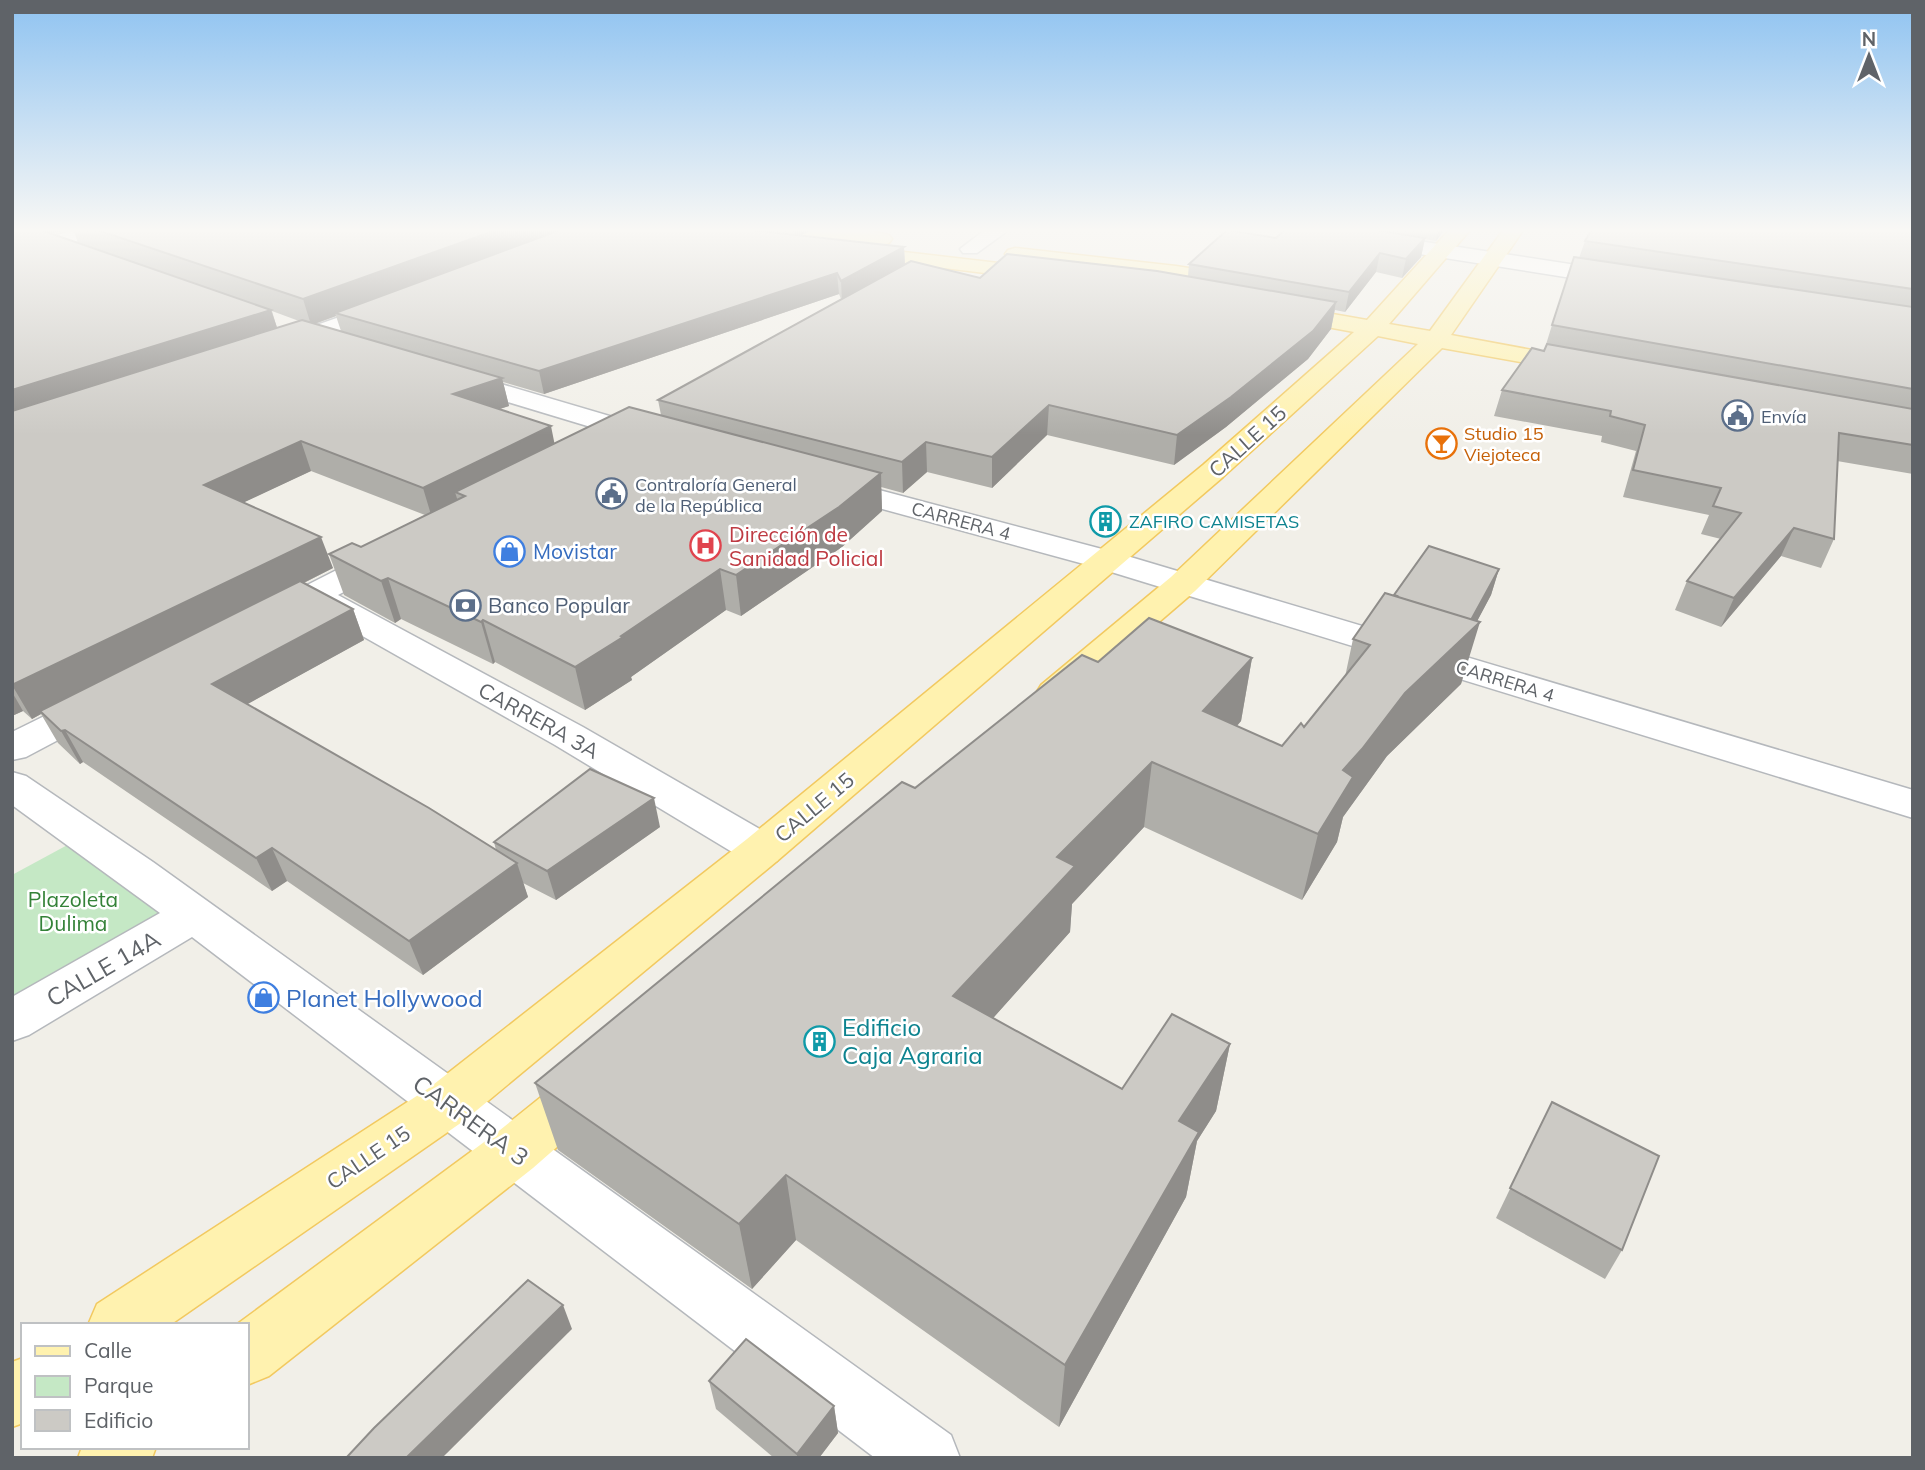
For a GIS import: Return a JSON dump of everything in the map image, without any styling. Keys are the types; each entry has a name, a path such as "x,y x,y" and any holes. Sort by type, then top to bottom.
{"main road":[{"path":"1241,298 1369,317 1599,360"},
{"path":"1248,298 1252,299"},
{"name":"CALLE 15","path":"121,1323 447,1104 762,850 1213,471 1369,317 1392,310 1403,298"},
{"path":"1024,719 1183,584 1442,331 1466,298"},
{"path":"1392,310 1442,331"},
{"path":"248,1353 514,1151 620,1061"}],"street":[{"path":"259,353 412,298"},
{"path":"272,322 351,348"},
{"path":"431,372 673,443"},
{"path":"596,451 668,412"},
{"name":"CARRERA 4","path":"807,480 1106,559 1913,804"},
{"path":"241,631 411,545"},
{"name":"CARRERA 3A","path":"313,595 569,736 762,850"},
{"path":"12,748 121,692"},
{"name":"CARRERA 3","path":"12,785 193,915 928,1458"},
{"name":"CALLE 14A","path":"12,1021 193,915"}],"green space":[{"name":"Plazoleta Dulima","path":"84,836 187,911 12,1017 12,875"}],"building":[{"path":"12,298 235,298 271,310 12,390"},
{"path":"377,298 762,298 539,371 335,313"},
{"path":"844,298 1311,298 1336,302 1313,331 1231,397 1177,435 1049,405 992,457 926,442 902,462 658,400"},
{"path":"1561,298 1849,298 1913,307 1913,389 1552,325"},
{"path":"302,320 502,378 453,394 551,426 423,488 301,441 204,485 321,537 12,685 12,411"},
{"path":"1547,344 1913,409 1913,445 1839,433 1834,539 1794,528 1734,598 1687,581 1741,513 1713,506 1721,488 1633,470 1645,425 1610,416 1611,411 1502,390 1532,348 1544,351"},
{"path":"629,407 881,473 839,507 736,575 720,569 575,667 483,620 481,622 388,578 381,581 329,554 352,543 361,547 465,496 455,492"},
{"path":"1429,546 1499,569 1471,620 1394,595"},
{"path":"300,581 353,609 212,684 429,808 517,863 409,941 272,848 256,858 65,730 61,731 40,711"},
{"path":"1385,593 1480,622 1405,693 1343,770 1353,777 1318,834 1152,762 1057,857 1075,866 953,996 1122,1089 1172,1014 1230,1044 1179,1121 1199,1132 1065,1365 786,1175 739,1224 535,1083 902,782 915,788 1082,655 1098,662 1149,618 1252,658 1203,711 1282,746 1301,723 1304,727 1370,645 1353,639"},
{"path":"590,769 654,798 547,871 494,842"},
{"path":"1552,1102 1659,1156 1622,1250 1510,1188"},
{"path":"528,1280 563,1305 406,1458 346,1458 374,1428"},
{"path":"746,1339 834,1406 797,1454 709,1381"}],"place":[{"name":"Envía","path":"1738,416"},
{"name":"Studio 15 Viejoteca","path":"1441,443"},
{"name":"Contraloría General de la República","path":"612,494"},
{"name":"ZAFIRO CAMISETAS","path":"1106,521"},
{"name":"Dirección de Sanidad Policial","path":"706,546"},
{"name":"Movistar","path":"510,551"},
{"name":"Banco Popular","path":"465,605"},
{"name":"Planet Hollywood","path":"263,998"},
{"name":"Edificio Caja Agraria","path":"819,1041"}]}
